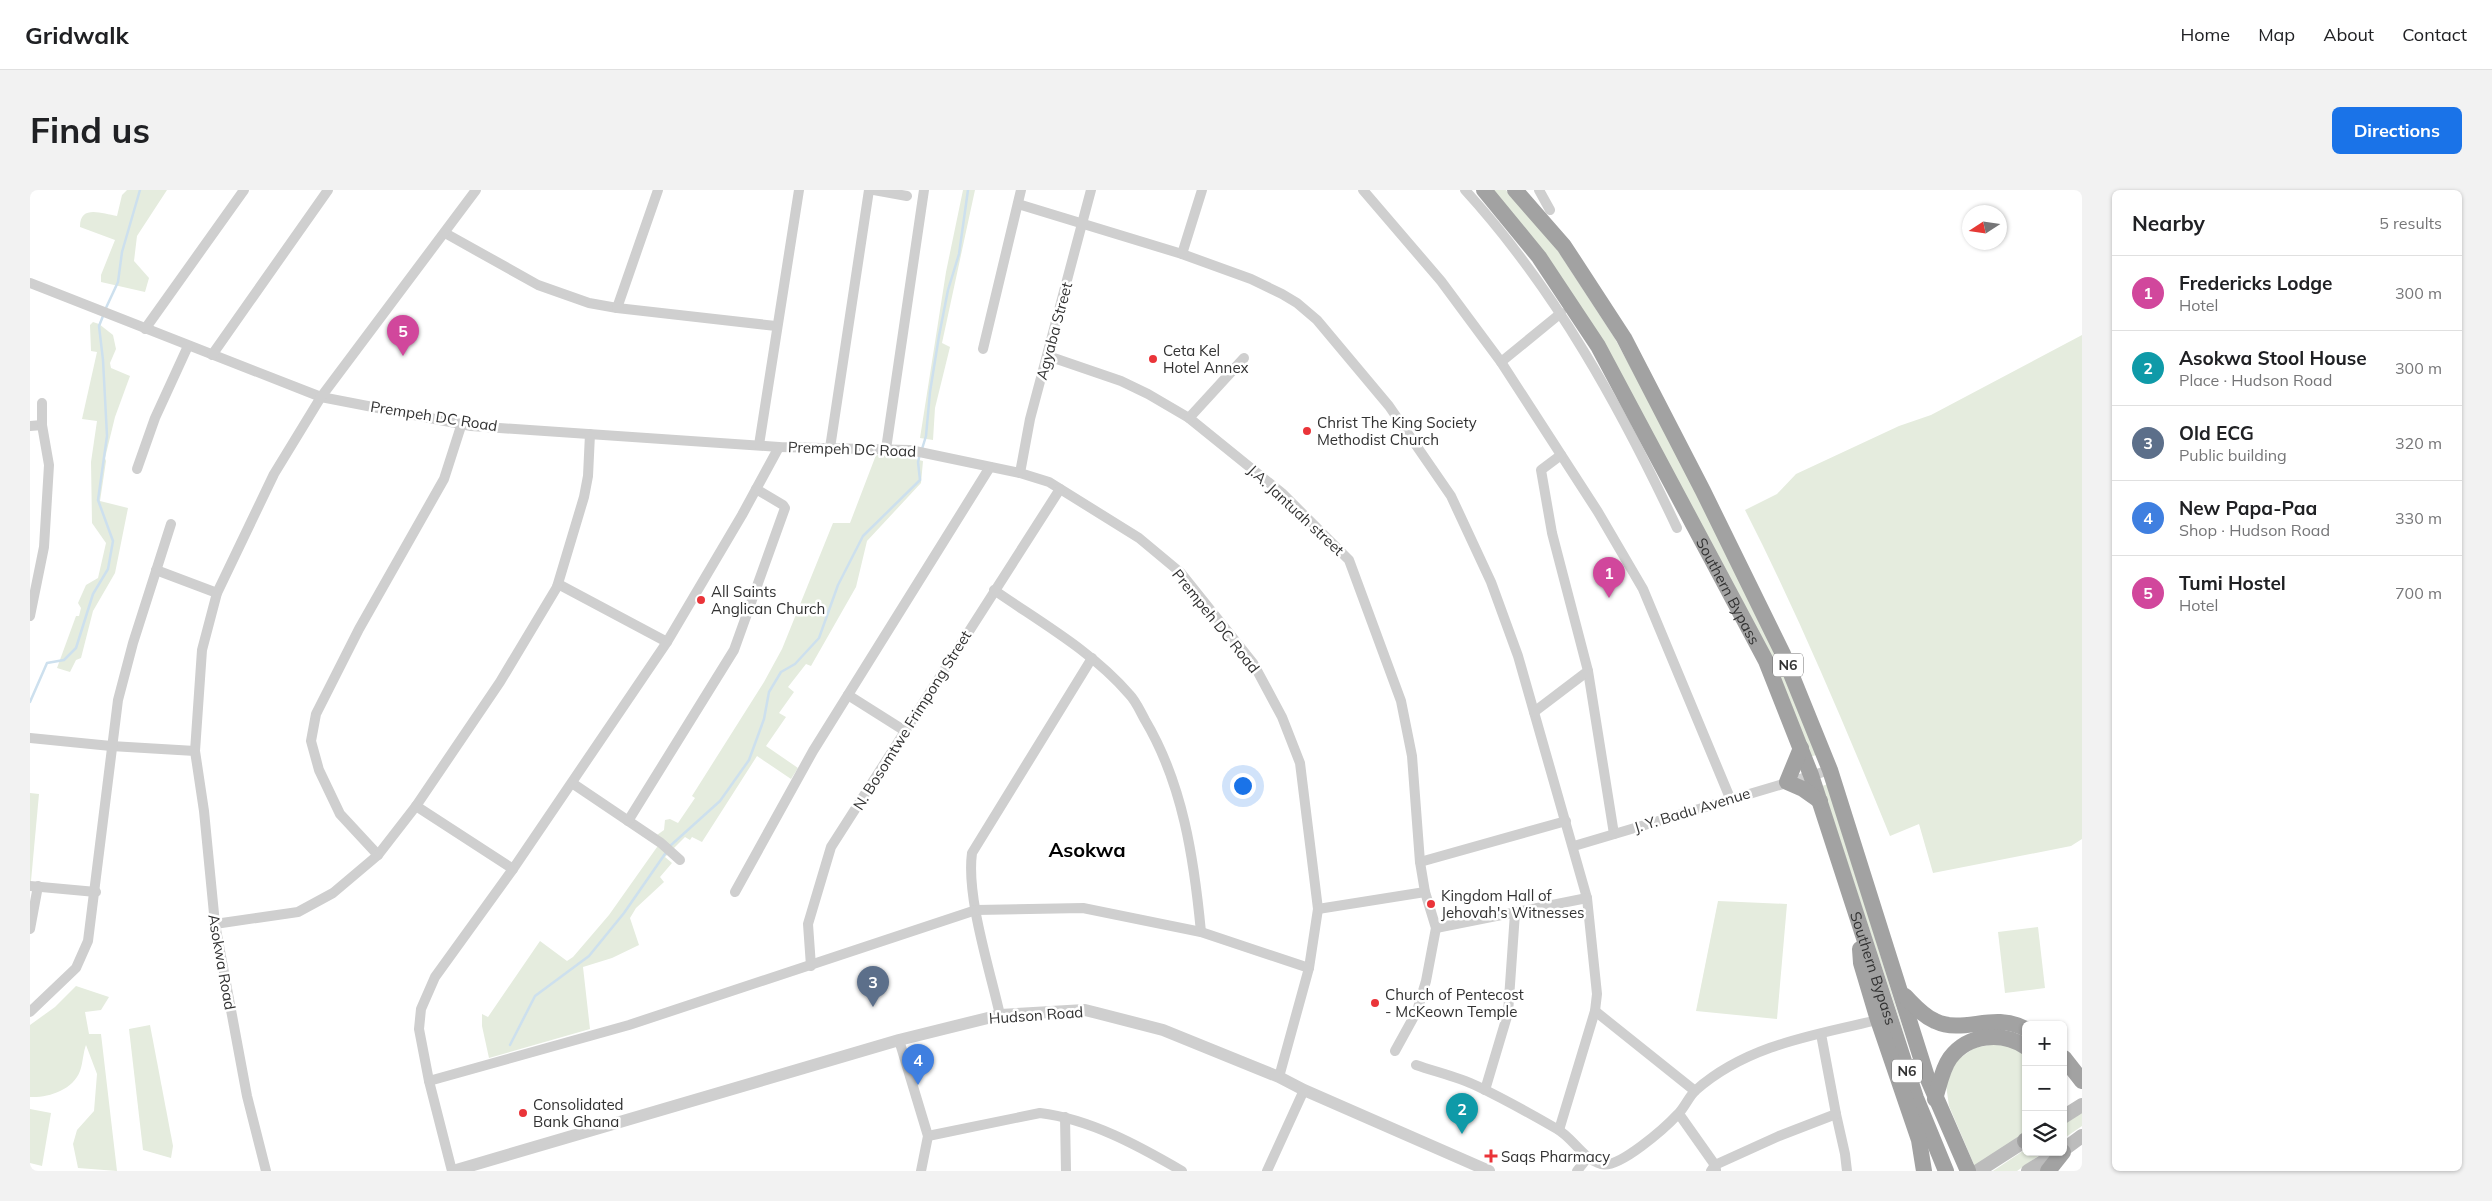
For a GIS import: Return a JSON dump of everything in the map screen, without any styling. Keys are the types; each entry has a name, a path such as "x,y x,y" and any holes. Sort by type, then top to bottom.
{"highway":[{"name":"Southern Bypass","path":"1484,190 1539,257 1598,346 1766,661 1811,775 1916,1098 1946,1171"},
{"name":"Southern Bypass","path":"1515,190 1564,246 1624,338 1704,491 1783,654 1830,770 1935,1099 1968,1171"},
{"path":"1801,748 1787,782 1803,788 1820,801"},
{"path":"1860,926 1861,963 1878,1020 1919,1140 1924,1171"},
{"path":"1902,993 1918,1010 1935,1022 1961,1026 2002,1020 2022,1028"},
{"path":"1935,1099 1948,1060 1968,1042 1994,1036 2018,1041 2022,1044"},
{"path":"2067,1058 2082,1063"},
{"path":"2067,1061 2082,1081"},
{"path":"2048,1171 2059,1156"}],"main road":[{"path":"2067,1114 2082,1105"},
{"path":"2067,1148 2082,1136"},
{"path":"1978,1171 2022,1143"},
{"path":"2028,1171 2054,1156"}],"street":[{"path":"145,329 244,190"},
{"path":"212,355 328,190"},
{"name":"Asokwa Road","path":"266,1171 247,1096 215,924 204,811 195,751 202,650 217,593 274,474 321,396 445,234 476,190"},
{"path":"617,308 658,190"},
{"path":"759,445 776,326 799,190"},
{"path":"830,448 869,190"},
{"path":"874,190 907,196"},
{"path":"886,449 924,190"},
{"path":"983,349 1022,190"},
{"name":"Agyaba Street","path":"1020,473 1030,418 1091,190"},
{"path":"1182,254 1202,190"},
{"path":"1363,190 1441,281 1501,362 1598,512 1643,589 1730,798"},
{"path":"1465,190 1561,313 1592,362 1678,528"},
{"path":"1539,190 1550,210"},
{"path":"1018,204 1182,254 1251,279 1297,303 1317,320 1388,406 1455,505 1491,582 1518,656 1574,846 1587,898 1597,994 1596,1011 1559,1130"},
{"path":"445,234 538,285 589,303 617,308 776,326"},
{"name":"Prempeh DC Road","path":"30,283 188,346 321,396 462,423 590,434 759,445 910,450 935,454 1020,473 1049,482 1139,538 1181,574 1253,663 1282,716 1300,763 1318,908 1309,968 1279,1077"},
{"path":"1501,362 1561,313"},
{"path":"136,469 155,418 188,346"},
{"name":"J.A. Jantuah street","path":"1048,356 1121,381 1148,394 1188,418 1283,494 1349,560 1401,702 1412,756 1420,862 1425,892 1436,928"},
{"path":"1188,418 1244,358"},
{"path":"30,616 44,547 49,465 42,425 42,403"},
{"path":"378,855 340,814 319,770 311,741 316,714 359,630 444,479 462,423"},
{"path":"30,426 42,425"},
{"path":"215,924 298,912 333,893 378,855 416,806 500,682 557,586 584,497 588,476 590,434"},
{"path":"452,1171 418,1029 421,1009 435,977 513,869 667,642 779,446"},
{"path":"1561,455 1541,470 1552,533 1588,672 1614,834"},
{"path":"735,892 813,751 990,467"},
{"path":"628,821 734,650 785,508 756,489"},
{"name":"N. Bosomtwe Frimpong Street","path":"810,966 808,924 831,847 994,590 1060,490"},
{"path":"30,1012 76,968 84,954 88,941 96,892 111,746 121,690 171,524"},
{"path":"156,570 217,593"},
{"path":"557,586 667,642"},
{"path":"994,590 1092,658 1131,695 1157,740 1176,788 1195,871 1201,932"},
{"path":"1000,1015 976,910 970,873 972,853 1092,658"},
{"path":"1534,712 1588,672"},
{"path":"848,695 905,731"},
{"path":"30,738 111,746 195,751"},
{"name":"J. Y. Badu Avenue","path":"1574,846 1730,798 1830,770"},
{"path":"572,783 661,843 680,860"},
{"path":"416,806 513,869"},
{"path":"1420,862 1566,821"},
{"path":"30,929 34,886 96,892"},
{"path":"1318,908 1425,892"},
{"path":"1395,1051 1417,1011 1426,982 1436,928 1587,898"},
{"path":"429,1081 629,1026 976,910 1083,908 1201,932 1309,968"},
{"path":"1484,1090 1508,1014 1515,913"},
{"name":"Hudson Road","path":"452,1171 899,1040 1000,1015 1085,1010 1163,1030 1279,1077 1304,1090 1489,1171"},
{"path":"1596,1011 1695,1091"},
{"path":"1416,1065 1484,1090 1559,1130 1588,1158 1602,1165 1617,1167 1679,1114 1695,1091 1735,1063 1762,1050 1792,1040 1878,1020"},
{"path":"1822,1034 1845,1154 1846,1171"},
{"path":"899,1040 928,1136 921,1171"},
{"path":"1267,1171 1304,1090"},
{"path":"928,1136 1040,1113 1066,1117 1094,1127 1154,1155 1182,1171"},
{"path":"1679,1114 1714,1169 1779,1136 1836,1114"},
{"path":"1066,1117 1066,1171"},
{"path":"1577,1171 1588,1158"}],"shaded area":[{"path":"127,190 167,190 137,236 134,261 149,278 145,292 101,282 101,275 115,240 80,227 81,220 88,213 93,212 117,216 122,195"},
{"path":"963,190 975,190 942,343 950,347 935,408 933,440 920,438 946,272"},
{"path":"1489,190 1506,190 1556,248 1614,337 1667,434 1742,582 1791,691 1816,755 1810,757 1639,416"},
{"path":"93,322 99,324 113,335 116,349 110,363 111,368 130,376 115,417 105,458 100,501 128,508 115,573 93,611 81,658 76,660 70,672 57,668 76,616 79,616 81,608 78,603 86,585 98,578 106,543 92,523 91,462 97,421 82,419 97,352 91,351 90,325"},
{"path":"2082,335 2082,839 2071,846 1933,873 1919,824 1890,836 1803,631 1745,510 1777,494 1796,474 1899,426 1931,415"},
{"path":"876,455 902,456 923,461 921,483 867,541 856,587 811,666 806,664 788,687 794,692 779,713 786,717 766,746 798,768 791,779 757,756 702,842 692,837 690,840 685,837 665,857 672,863 660,877 664,882 636,908 630,918 639,945 612,958 583,967 590,1029 489,1058 482,1026 482,1014 488,1017 540,941 567,961 573,957 609,915 662,840 657,835 664,830 665,820 670,819 678,823 695,798 692,796 764,682 782,649 833,523 850,523"},
{"path":"1828,784 1909,1049 1822,786"},
{"path":"30,793 39,794 31,881 30,881"},
{"path":"1718,901 1787,904 1777,1019 1696,1011"},
{"path":"2038,927 2045,988 2005,993 1998,932"},
{"path":"76,986 109,997 101,1010 85,1012 89,1034 101,1034 117,1171 78,1168 73,1144 77,1130 94,1111 97,1074 86,1045 80,1071 72,1083 59,1092 30,1097 30,1025 55,1007"},
{"path":"150,1025 173,1146 171,1158 143,1150 129,1029"},
{"path":"1998,1043 2022,1051 2022,1135 1975,1167 1949,1106 1946,1085 1956,1061 1974,1048"},
{"path":"30,1109 51,1113 42,1166 30,1163"},
{"path":"2082,1111 2082,1126 2067,1136 2067,1120"},
{"path":"2022,1152 2022,1156 2038,1156 2017,1171 1993,1171"}],"waterway":[{"path":"105,310 118,282 122,252 140,190"},
{"path":"922,449 926,436 930,392 939,336 948,290 959,254 968,190"},
{"path":"30,702 47,663 64,660 76,648 93,594 108,569 113,541 98,500 107,436 103,360 99,326 103,316"},
{"path":"670,846 720,801 749,760 764,719 769,692 781,672 795,664 819,638 838,585 863,536 920,480 918,462 920,454"},
{"path":"510,1045 535,996 589,956 624,913 667,851"}],"place":[{"name":"Tumi Hostel","path":"403,356"},
{"name":"Ceta Kel Hotel Annex","path":"1153,359"},
{"name":"Christ The King Society Methodist Church","path":"1307,431"},
{"name":"Fredericks Lodge","path":"1609,598"},
{"name":"All Saints Anglican Church","path":"701,600"},
{"name":"Kingdom Hall of Jehovah's Witnesses","path":"1431,904"},
{"name":"Church of Pentecost - McKeown Temple","path":"1375,1003"},
{"name":"Old ECG","path":"873,1007"},
{"name":"New Papa-Paa","path":"918,1085"},
{"name":"Consolidated Bank Ghana","path":"523,1113"},
{"name":"Asokwa Stool House","path":"1462,1134"},
{"name":"Saqs Pharmacy","path":"1491,1156"}],"district":[{"name":"Asokwa","path":"1087,849"}]}
